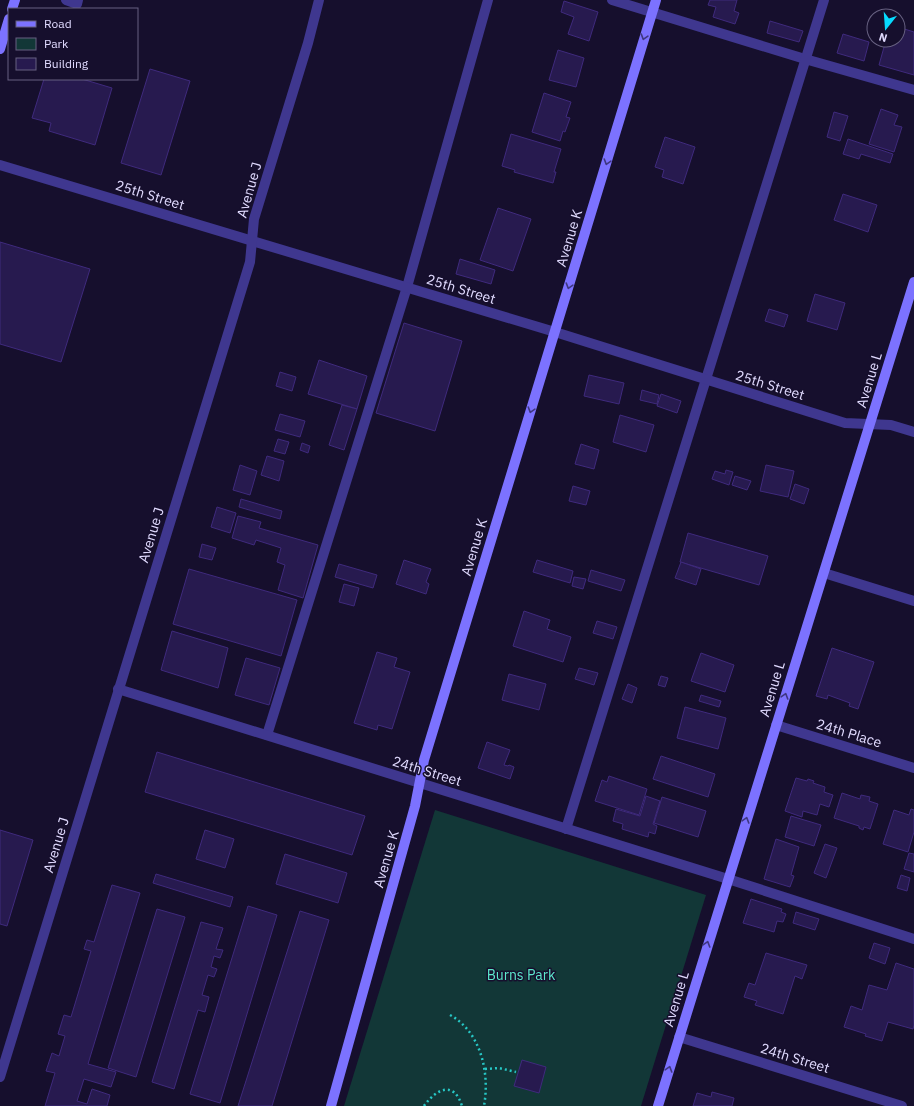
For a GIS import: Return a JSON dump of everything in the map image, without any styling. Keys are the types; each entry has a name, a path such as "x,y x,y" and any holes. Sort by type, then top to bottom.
{"street":[{"path":"66,0 77,4 78,0"},
{"name":"Avenue J","path":"0,1077 250,262 254,219 308,43 319,0"},
{"path":"267,735 407,287 488,0"},
{"path":"612,0 805,59 914,90"},
{"name":"Avenue K","path":"331,1106 413,814 424,760 656,0"},
{"path":"566,828 824,0"},
{"path":"0,49 8,22"},
{"name":"25th Street","path":"0,165 555,332 845,423 891,425 914,432"},
{"name":"Avenue L","path":"658,1106 678,1036 914,282"},
{"path":"824,573 914,601"},
{"name":"24th Street","path":"118,689 914,938"},
{"name":"24th Place","path":"776,725 914,768"},
{"name":"24th Street","path":"678,1036 902,1106"}],"path":[{"path":"450,1015 464,1025 479,1051 485,1069 486,1079 484,1106"},
{"path":"485,1069 499,1068 516,1072"},
{"path":"424,1106 433,1095 440,1091 446,1090 456,1094 459,1097 462,1106"}],"green space":[{"name":"Burns Park","path":"435,810 706,895 641,1106 344,1106"}],"building":[{"path":"710,0 737,0 734,11 739,13 735,24 713,17 716,7 708,5"},
{"path":"564,1 598,12 589,41 568,34 574,17 561,12"},
{"path":"770,21 803,31 799,42 767,33"},
{"path":"906,30 914,32 914,75 879,65 884,48 906,48"},
{"path":"843,34 866,41 866,48 867,48 864,61 837,53"},
{"path":"558,50 584,58 576,87 549,80"},
{"path":"150,69 190,81 161,175 121,163"},
{"path":"44,80 85,80 112,88 95,145 49,131 51,123 32,118"},
{"path":"544,93 571,102 566,117 570,118 565,132 563,131 560,141 532,132"},
{"path":"881,109 898,115 894,125 902,127 894,152 869,144"},
{"path":"834,112 848,116 840,141 827,137"},
{"path":"511,134 561,149 554,172 556,172 553,183 514,172 515,170 502,166"},
{"path":"665,137 695,147 683,184 662,177 664,170 655,167"},
{"path":"848,139 893,154 890,163 861,154 859,159 843,154"},
{"path":"843,194 877,205 868,232 834,220"},
{"path":"498,208 531,219 513,271 480,260"},
{"path":"0,242 90,269 61,362 0,344"},
{"path":"460,259 495,270 491,284 456,274"},
{"path":"815,294 845,303 837,330 807,321"},
{"path":"769,309 788,315 784,327 765,321"},
{"path":"404,323 462,341 435,431 376,413"},
{"path":"319,360 367,376 357,409 308,394"},
{"path":"280,372 296,377 292,391 276,386"},
{"path":"589,375 624,383 619,404 584,396"},
{"path":"642,390 659,395 657,404 640,400"},
{"path":"661,394 681,401 677,413 657,406"},
{"path":"342,405 357,409 344,450 329,445"},
{"path":"280,414 305,421 300,437 275,430"},
{"path":"620,415 654,425 646,452 613,442"},
{"path":"278,439 289,442 285,454 274,451"},
{"path":"302,443 310,446 308,453 300,450"},
{"path":"581,444 599,450 594,469 575,464"},
{"path":"267,456 284,461 279,481 261,475"},
{"path":"240,465 257,471 250,495 233,490"},
{"path":"766,465 794,471 788,497 760,491"},
{"path":"726,470 733,472 729,485 712,479 715,471 725,474"},
{"path":"735,476 751,481 747,490 732,485"},
{"path":"795,484 809,489 804,504 790,499"},
{"path":"573,486 590,491 586,505 569,501"},
{"path":"241,499 282,511 280,519 239,507"},
{"path":"217,507 236,513 230,533 211,527"},
{"path":"238,516 261,522 259,528 318,545 303,598 278,590 285,565 277,562 281,548 256,540 254,545 232,538"},
{"path":"688,533 768,556 759,585 680,562"},
{"path":"202,544 216,548 212,560 199,557"},
{"path":"404,560 431,569 426,582 429,584 426,594 396,584"},
{"path":"537,560 573,571 570,583 533,572"},
{"path":"681,562 701,569 696,585 675,578"},
{"path":"339,564 377,575 373,588 335,577"},
{"path":"189,569 297,600 281,656 173,624"},
{"path":"591,570 625,580 621,591 588,581"},
{"path":"574,577 586,579 583,589 572,586"},
{"path":"344,584 359,588 354,606 339,602"},
{"path":"524,611 550,620 547,629 571,637 563,662 513,646"},
{"path":"597,621 617,627 613,639 593,633"},
{"path":"172,631 228,648 218,688 161,670"},
{"path":"832,648 874,662 858,709 849,706 850,703 828,695 827,699 816,696"},
{"path":"377,652 397,658 394,667 410,672 392,729 378,725 377,730 354,723"},
{"path":"701,653 734,665 725,692 691,681"},
{"path":"246,658 280,668 269,705 235,695"},
{"path":"579,668 598,673 594,685 575,679"},
{"path":"509,674 546,684 539,710 502,700"},
{"path":"661,676 668,678 665,687 658,685"},
{"path":"628,684 637,688 632,703 622,699"},
{"path":"701,695 721,701 719,707 699,701"},
{"path":"685,707 726,718 718,749 677,738"},
{"path":"487,742 510,750 504,765 514,767 510,779 478,768"},
{"path":"157,752 365,816 352,855 145,792"},
{"path":"661,756 715,774 708,797 653,779"},
{"path":"609,776 647,789 639,815 595,801 602,780 607,782"},
{"path":"796,778 807,781 808,779 814,781 813,783 825,787 824,792 833,795 829,807 820,804 817,815 803,811 802,817 785,811"},
{"path":"842,793 860,799 861,795 870,797 869,801 878,804 870,829 864,827 863,830 859,828 859,826 834,818"},
{"path":"646,796 660,801 653,824 657,826 655,834 649,832 648,837 622,829 623,824 613,821 616,809 640,816"},
{"path":"662,797 706,811 698,837 654,823"},
{"path":"911,809 914,810 914,832 908,852 883,844 894,810 909,815"},
{"path":"791,816 821,825 814,846 785,837"},
{"path":"0,830 33,840 7,926 0,924"},
{"path":"205,830 234,839 225,868 196,859"},
{"path":"776,839 799,847 791,875 794,876 790,887 764,879"},
{"path":"825,844 837,848 826,878 814,873"},
{"path":"909,853 914,854 914,872 904,869"},
{"path":"285,854 347,873 338,903 276,884"},
{"path":"156,874 233,897 230,907 153,883"},
{"path":"901,875 910,878 907,891 897,888"},
{"path":"112,885 140,893 88,1064 116,1072 111,1087 84,1079 77,1101 87,1104 92,1089 110,1095 107,1106 45,1106 55,1073 46,1071 52,1053 59,1056 65,1036 58,1034 64,1015 71,1017 91,951 84,949 87,940 94,942"},
{"path":"751,899 782,909 781,912 786,914 783,922 777,921 774,932 743,923"},
{"path":"248,906 277,915 220,1103 190,1094"},
{"path":"157,909 185,917 136,1077 108,1068"},
{"path":"300,911 329,920 272,1106 238,1106"},
{"path":"796,912 819,919 815,930 793,923"},
{"path":"201,922 223,928 216,949 223,950 220,958 214,956 211,967 217,969 214,977 208,975 202,995 209,997 205,1012 198,1010 174,1089 152,1082"},
{"path":"874,943 890,948 885,964 869,958"},
{"path":"766,953 807,965 802,979 795,976 783,1014 755,1005 757,1001 744,997 749,983 755,985"},
{"path":"896,963 914,969 913,1029 888,1022 882,1041 844,1027 851,1006 862,1010 869,985 887,990"},
{"path":"522,1060 546,1067 539,1093 514,1086"},
{"path":"712,1092 734,1098 732,1106 693,1106 697,1093 711,1097"}]}
